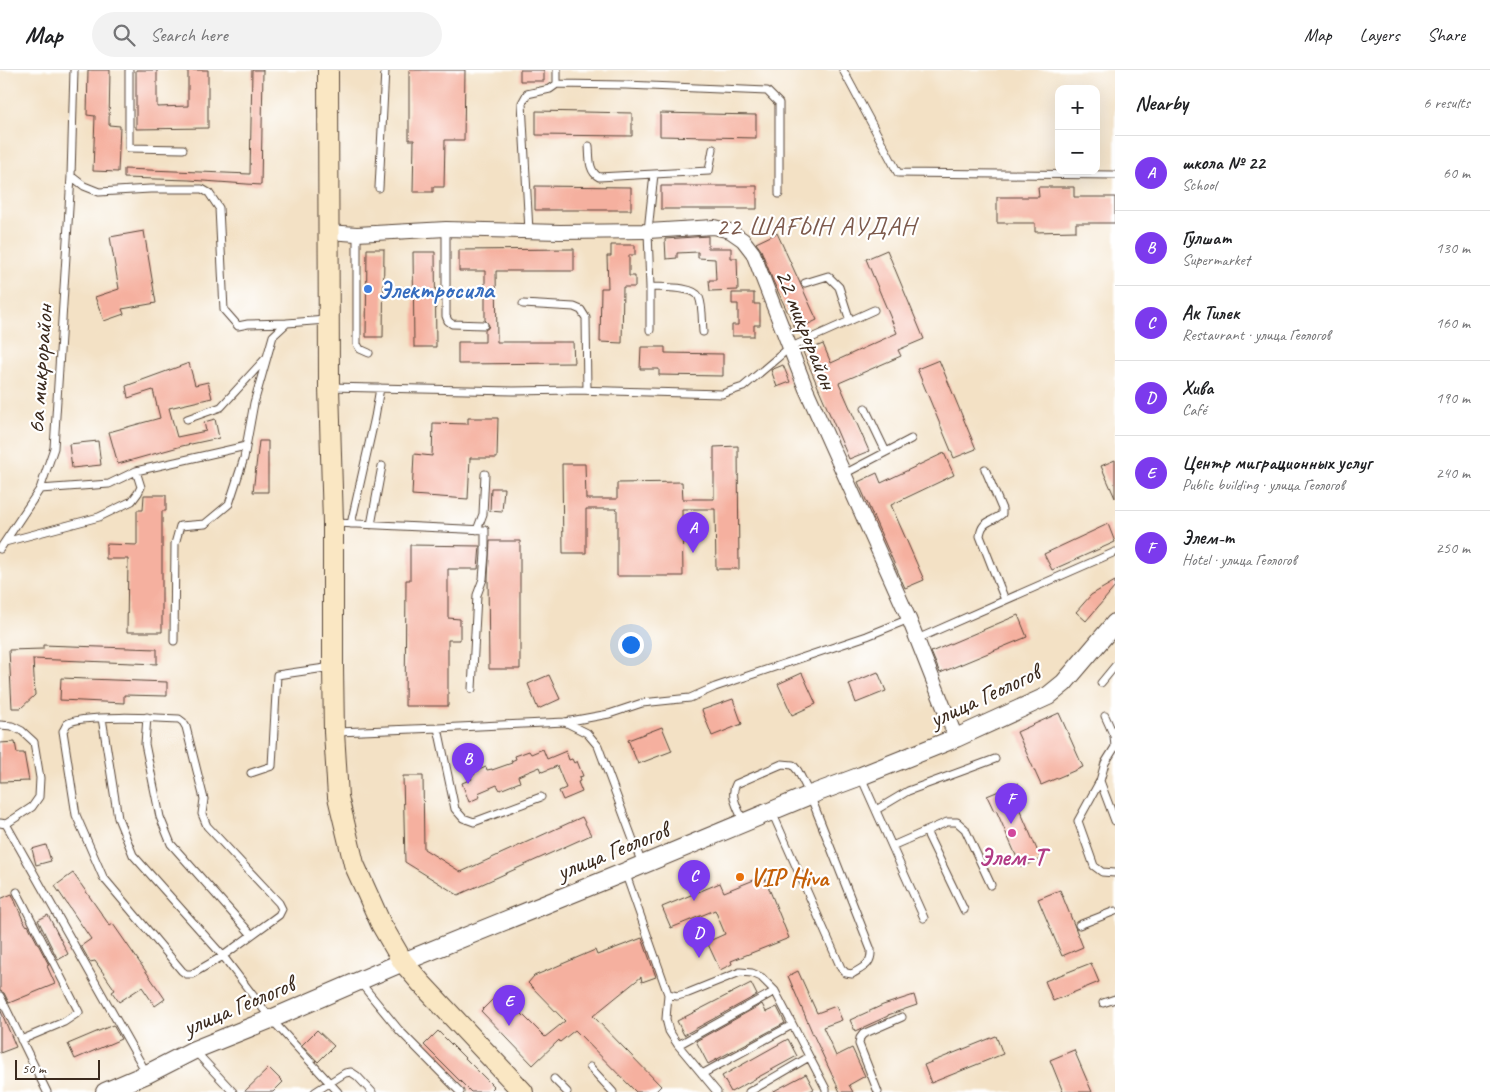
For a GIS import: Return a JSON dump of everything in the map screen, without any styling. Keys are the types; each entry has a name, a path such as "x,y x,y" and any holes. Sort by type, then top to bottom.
{"main road":[{"path":"328,70 329,388 342,524 332,667 338,797 354,864 381,924 403,962 523,1092"}],"street":[{"name":"22 микрорайон","path":"328,232 357,234 446,229 648,231 714,227 730,231 743,240 753,254 789,348 917,639 956,738"},
{"name":"улица Геологов","path":"105,1092 148,1074 194,1050 403,962 810,795 956,738 1048,696 1070,677 1115,623"}],"lane":[{"name":"6а микрорайон","path":"0,549 40,489 54,448 71,176 74,70"},
{"path":"129,70 129,148 183,149"},
{"path":"379,188 385,70"},
{"path":"557,70 557,84"},
{"path":"843,70 898,173 1115,176"},
{"path":"529,231 522,103 527,94 550,89 557,84 767,91 779,103 780,194"},
{"path":"589,146 591,169 594,174 599,176 709,171 713,149"},
{"path":"650,330 648,231 654,174"},
{"path":"71,176 84,186 99,192 150,189 202,189 209,193 219,208 224,310 238,326 329,320"},
{"path":"446,229 446,316 452,324 484,325"},
{"path":"357,234 357,344 360,349 369,354"},
{"path":"805,283 828,276 839,287 850,321"},
{"path":"650,287 689,289 696,292 700,298 703,332"},
{"path":"524,304 574,307 581,310 586,318 587,390"},
{"path":"329,388 513,391 587,390 722,394 743,387 789,348 874,310"},
{"path":"174,641 175,544 180,526 205,524 229,504 244,458 254,403 273,336 287,323"},
{"path":"187,419 221,407 267,357"},
{"path":"380,388 375,417 342,524 485,530 483,579 478,595 472,689"},
{"path":"865,408 886,452"},
{"path":"843,474 912,439"},
{"path":"40,489 109,484 136,472 246,446"},
{"path":"371,525 382,466"},
{"path":"984,469 1002,514 981,527 980,536 1005,600"},
{"path":"5,542 99,517 132,501 141,486 136,472"},
{"path":"477,530 483,514 486,474"},
{"path":"917,639 1115,552"},
{"path":"334,732 565,722 609,714 642,704 690,698 715,687 868,636 908,619"},
{"path":"1101,683 1115,666"},
{"path":"251,773 272,766 277,675 332,667"},
{"path":"1104,716 1114,736 1114,747 1105,763 1100,781 1078,822 1094,866 1102,872 1115,873"},
{"path":"147,717 145,744 160,816 170,844 251,934"},
{"path":"147,717 179,719 183,722 186,727 202,789 204,799 202,814 207,826 279,903 282,909 279,915 223,956 192,974 186,974 182,971 103,877 76,815 64,731 66,724 73,721 102,718 147,717"},
{"path":"102,718 118,818 133,855 223,956 271,1019 338,1092"},
{"path":"565,722 587,733 598,746 642,864"},
{"path":"0,725 12,726 22,731 34,742 40,778 39,797 32,807 3,823 148,1074"},
{"path":"438,728 455,809 462,818 474,822 542,797"},
{"path":"876,810 908,791 995,759"},
{"path":"744,823 734,798 733,790 736,784 782,764 792,765 798,771 810,795 871,950 872,958 868,964 852,974 846,973 841,968 772,812"},
{"path":"861,776 924,918"},
{"path":"1100,781 1115,821"},
{"path":"892,846 947,822 957,822 965,830 991,885"},
{"path":"926,831 964,910"},
{"path":"625,872 668,994 666,1019 669,1031 678,1045 717,1092"},
{"path":"18,892 79,1012 64,1022 21,1040"},
{"path":"1079,925 1115,911"},
{"path":"668,994 677,996 688,993 740,972 752,973 761,977 775,991 826,1092"},
{"path":"359,981 399,1030 460,1092"},
{"path":"678,1045 775,991"},
{"path":"0,996 47,1092"},
{"path":"1103,1003 1115,999"},
{"path":"878,1092 859,1044 860,1038 863,1034 902,1017"},
{"path":"702,1074 792,1025"},
{"path":"194,1050 233,1092"},
{"path":"749,1092 809,1057"},
{"path":"590,1067 613,1092"},
{"path":"314,1092 345,1073 351,1072 372,1092"},
{"path":"554,1079 567,1092"}],"building":[{"path":"88,70 110,70 109,125 120,126 118,172 93,171 95,116 87,115"},
{"path":"136,70 157,70 157,107 188,106 188,70 208,70 208,128 136,129"},
{"path":"252,70 263,70 261,185 124,178 124,169 250,174"},
{"path":"409,70 465,70 464,140 445,140 444,187 433,187 433,192 413,192 414,140 409,140"},
{"path":"520,70 544,70 544,81 520,81"},
{"path":"536,111 632,113 632,136 536,135"},
{"path":"660,113 756,115 756,138 660,136"},
{"path":"535,186 631,187 631,210 535,210"},
{"path":"661,186 757,186 757,209 661,209"},
{"path":"1038,187 1074,187 1074,197 1115,197 1115,223 1076,223 1076,231 1035,232 1035,223 997,223 997,197 1039,197"},
{"path":"144,231 156,303 122,309 124,314 104,321 95,297 119,289 110,237"},
{"path":"777,233 817,320 796,330 761,250 756,243"},
{"path":"708,236 708,248 731,248 731,258 737,258 738,290 710,291 709,280 716,280 715,259 698,258 698,252 677,253 677,258 666,259 665,239"},
{"path":"611,245 635,245 635,255 629,255 629,276 635,276 635,287 623,287 622,343 600,342 601,288 608,288 607,256 611,256"},
{"path":"367,249 384,249 383,337 366,337"},
{"path":"574,249 574,271 496,271 497,342 573,342 574,363 458,364 458,342 485,342 485,330 489,325 485,320 485,271 459,271 459,250"},
{"path":"887,250 924,339 898,350 901,356 839,383 869,451 849,459 803,352 823,344 831,363 897,333 866,259"},
{"path":"413,252 435,252 436,347 414,347"},
{"path":"732,293 754,293 754,304 760,304 760,325 754,325 754,336 732,336 732,325 738,325 738,304 732,304"},
{"path":"641,347 665,347 665,353 723,354 723,376 659,375 659,369 640,369"},
{"path":"939,360 976,449 954,458 917,369"},
{"path":"189,363 195,385 208,382 212,398 169,408 177,437 206,431 204,422 215,419 219,438 118,464 109,432 160,418 153,390 128,398 126,386"},
{"path":"783,365 790,382 777,387 771,370"},
{"path":"468,418 498,418 497,458 470,458 468,499 412,495 414,454 432,456 433,423 468,424"},
{"path":"98,441 101,465 72,468 69,444"},
{"path":"259,441 268,441 268,492 253,492"},
{"path":"738,446 739,569 716,569 715,509 682,509 683,576 617,576 617,509 586,509 586,553 563,553 562,464 585,464 586,499 617,499 617,483 682,482 683,499 714,499 714,447"},
{"path":"944,453 954,475 891,505 924,580 905,588 858,482 877,473 881,483"},
{"path":"1115,460 1115,498 1101,466"},
{"path":"491,488 504,488 502,512 490,511"},
{"path":"144,495 166,495 166,511 162,511 162,632 127,632 128,559 106,559 106,544 137,545 137,510 143,510"},
{"path":"1108,524 1115,542 1052,570 1044,554"},
{"path":"490,541 520,541 520,669 489,669 488,577"},
{"path":"410,545 480,546 478,569 448,569 448,618 460,619 460,640 448,640 448,706 405,706 406,580 410,580"},
{"path":"1115,581 1115,587 1086,621 1076,612 1091,595"},
{"path":"1018,615 1027,637 940,673 931,652"},
{"path":"43,645 157,649 157,664 33,659 35,695 21,708 12,708 9,650 43,649"},
{"path":"878,672 886,691 856,703 849,684"},
{"path":"802,673 816,704 792,715 778,684"},
{"path":"549,675 560,699 538,709 528,684"},
{"path":"61,678 167,682 167,696 124,695 124,703 60,700"},
{"path":"733,699 742,724 712,736 702,710"},
{"path":"1059,713 1083,767 1041,785 1017,732"},
{"path":"662,727 672,751 638,764 628,740"},
{"path":"15,742 17,753 24,753 29,781 0,782 0,743"},
{"path":"543,749 547,759 566,751 569,760 572,759 574,763 577,761 583,776 579,777 580,781 578,782 582,792 563,800 559,791 566,788 557,766 542,772 540,767 518,776 520,782 500,790 497,785 478,793 480,797 469,802 462,783 472,779 470,776 475,774 474,772 486,767 487,770 492,770 512,763 511,761 516,759 515,756 529,751 531,754"},
{"path":"403,776 423,776 424,849 461,872 582,817 591,835 458,895 405,862"},
{"path":"1018,783 1024,798 1016,801 1041,859 1021,867 996,810 994,811 987,796"},
{"path":"46,845 51,861 36,865 32,849"},
{"path":"73,873 110,926 113,924 165,999 155,1006 142,987 119,1002 112,992 115,990 95,961 90,962 81,946 91,939 55,886"},
{"path":"764,876 789,938 731,961 732,964 720,970 707,942 725,934 715,910 671,928 662,907 720,883 724,892"},
{"path":"1060,890 1083,947 1062,956 1038,899"},
{"path":"12,894 23,920 28,925 49,965 47,966 55,984 9,1003 4,993 0,991 0,899"},
{"path":"48,915 68,954 58,960 38,920"},
{"path":"642,938 656,977 642,982 641,977 593,1016 661,1086 655,1092 636,1092 575,1030 560,1042 559,1040 533,1065 481,1011 500,992 545,1037 565,1021 528,983 534,976 595,950 597,955"},
{"path":"1091,963 1099,982 1053,1001 1045,981"},
{"path":"798,971 817,1013 836,1006 842,1020 823,1027 836,1056 852,1048 865,1076 849,1085 853,1092 840,1092 812,1032 788,976"},
{"path":"751,983 757,995 684,1035 677,1021"},
{"path":"914,995 917,1005 888,1015 855,1031 850,1020 883,1005"},
{"path":"762,1004 766,1012 777,1007 785,1023 708,1064 696,1041"},
{"path":"0,1009 16,1047 0,1053"},
{"path":"113,1025 121,1039 75,1059 68,1044"},
{"path":"317,1030 334,1046 318,1062 302,1045"},
{"path":"438,1031 494,1087 489,1092 471,1092 424,1045"},
{"path":"996,1036 1003,1054 931,1083 924,1065"},
{"path":"788,1039 797,1056 731,1092 722,1076"},
{"path":"1074,1050 1092,1092 1063,1092 1050,1060"},
{"path":"269,1068 283,1082 273,1092 244,1092"},
{"path":"806,1074 814,1089 808,1092 772,1092"}],"place":[{"name":"Электросила","path":"368,289"},
{"name":"школа № 22","path":"693,553"},
{"name":"Гулшат","path":"468,784"},
{"name":"Элем-т","path":"1011,824"},
{"name":"Элем-Т","path":"1012,833"},
{"name":"VIP Hiva","path":"740,877"},
{"name":"Ак Тилек","path":"694,901"},
{"name":"Хива","path":"699,958"},
{"name":"Центр миграционных услуг","path":"509,1026"}],"district":[{"name":"22 ШАҒЫН АУДАН","path":"816,226"}]}
